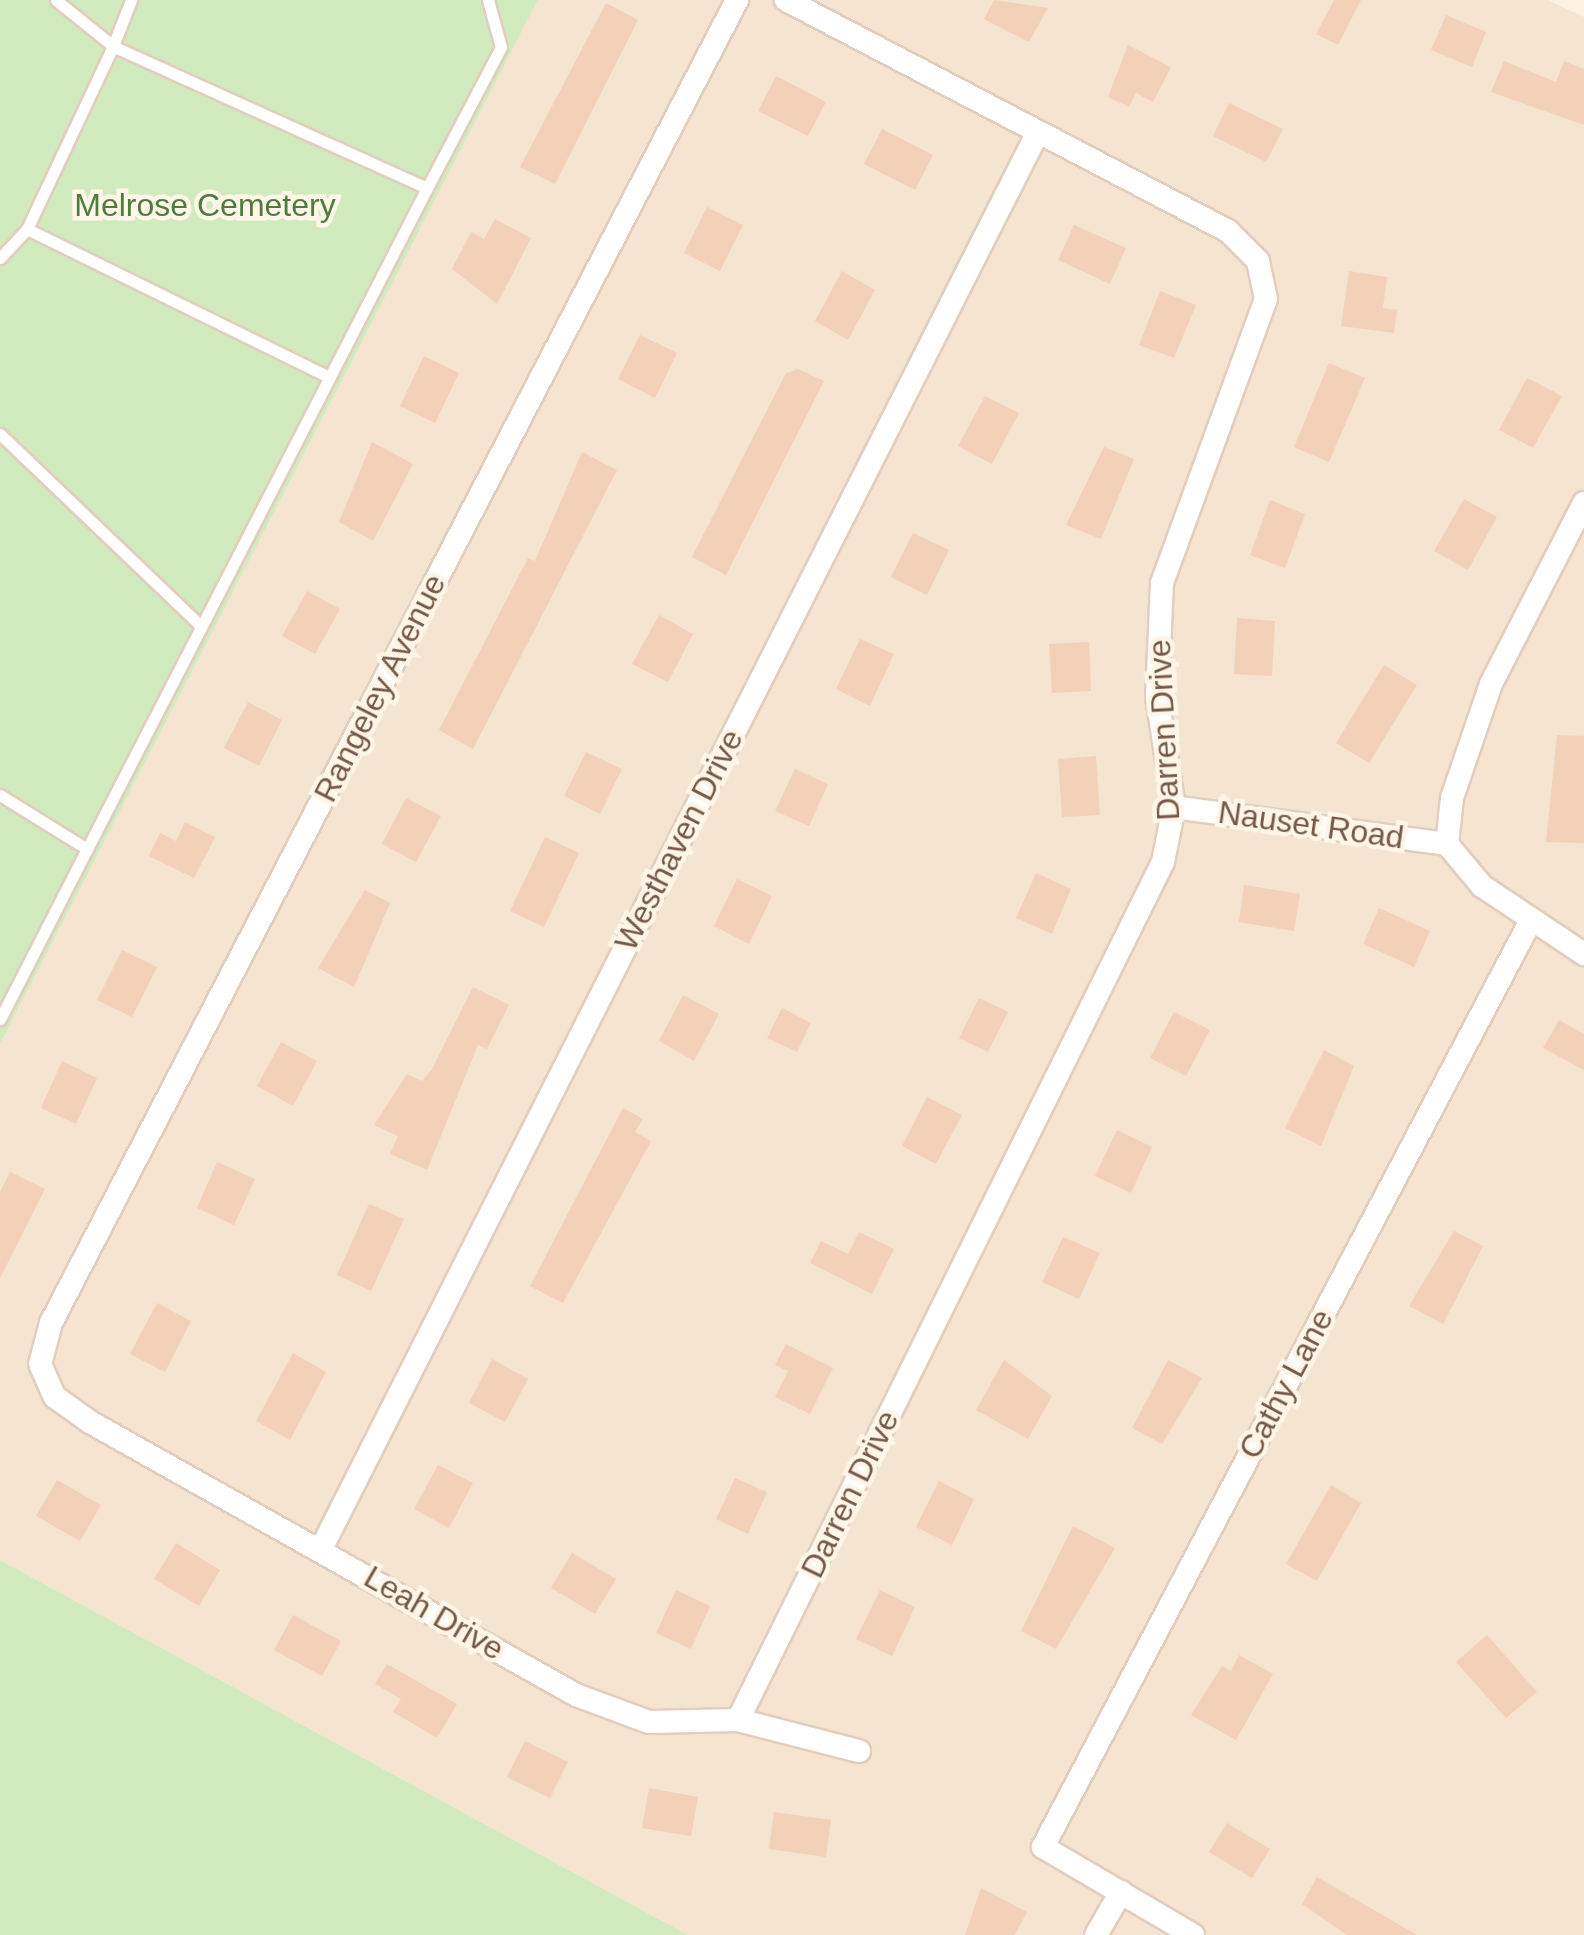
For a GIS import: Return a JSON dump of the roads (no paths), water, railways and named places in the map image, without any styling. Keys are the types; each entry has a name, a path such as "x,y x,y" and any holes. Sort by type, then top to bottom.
{"street":[{"name":"Rangeley Avenue","path":"44,1381 52,1323 737,0"},
{"name":"Darren Drive","path":"738,1720 1155,882 1174,807 1157,697 1162,583 1261,322 1263,274 1228,232 786,0"},
{"name":"Westhaven Drive","path":"321,1549 1038,132"},
{"path":"1584,504 1491,684 1452,798 1447,844 1471,876 1530,922 1584,954"},
{"name":"Nauset Road","path":"1174,807 1447,844"},
{"name":"Cathy Lane","path":"1121,1892 1043,1846 1530,922"},
{"name":"Leah Drive","path":"44,1381 90,1422 612,1710 650,1722 738,1720 859,1752"},
{"path":"1096,1935 1121,1892 1193,1935"}],"lane":[{"path":"56,0 113,46 427,188"},
{"path":"0,258 27,229 132,0"},
{"path":"0,1019 198,624 501,47 488,0"},
{"path":"27,229 328,376"},
{"path":"1,432 198,624"},
{"path":"0,795 87,850"}],"park label":[{"name":"Melrose Cemetery","path":"205,205"}]}
